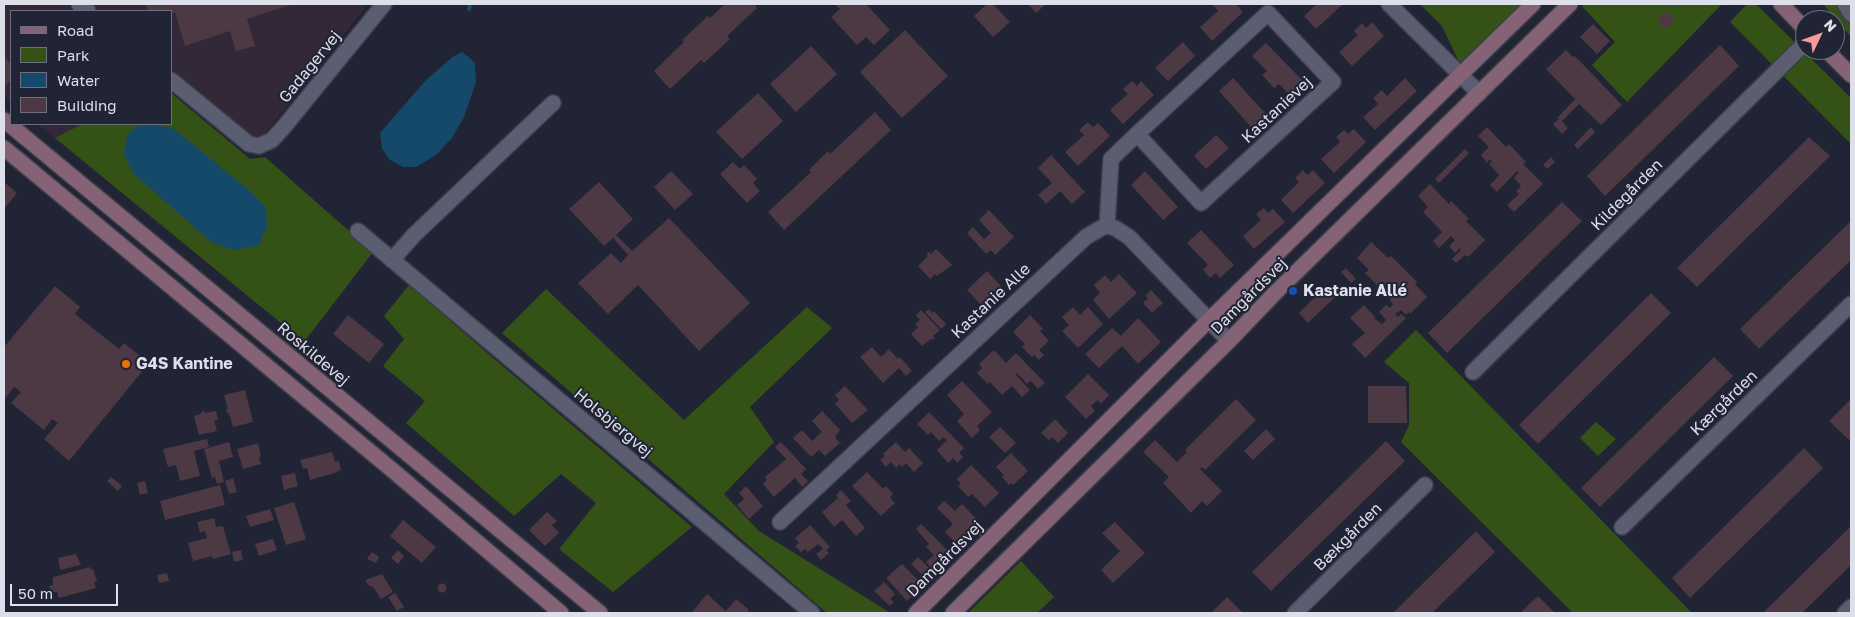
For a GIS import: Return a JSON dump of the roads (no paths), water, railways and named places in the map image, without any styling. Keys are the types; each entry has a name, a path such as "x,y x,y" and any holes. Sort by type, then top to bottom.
{"street":[{"name":"Gadagervej","path":"172,81 249,144 259,146 272,140 283,128 384,4"},
{"path":"1389,4 1479,93"},
{"name":"Damgårdsvej","path":"916,613 1209,320 1533,4"},
{"name":"Damgårdsvej","path":"953,613 1229,341 1275,293 1570,4"},
{"path":"1781,4 1795,19"},
{"path":"1845,4 1851,14"},
{"name":"Kastanievej","path":"1107,226 1111,159 1137,134 1268,14 1333,82 1201,203 1137,134"},
{"name":"Kildegården","path":"1473,372 1795,53"},
{"path":"1836,60 1851,75"},
{"path":"392,260 414,235 553,103"},
{"name":"Roskildevej","path":"10,125 600,613"},
{"path":"4,148 391,469 561,613"},
{"path":"1107,226 1115,228 1129,238 1229,341"},
{"name":"Kastanie Alle","path":"780,522 1086,237 1107,226"},
{"name":"Holsbjergvej","path":"358,231 812,613"},
{"name":"Kærgården","path":"1622,526 1851,304"},
{"name":"Bækgården","path":"1295,613 1425,485"},
{"path":"1845,613 1851,607"}],"water":[{"path":"462,52 475,64 476,82 464,117 452,138 436,155 416,167 403,167 389,159 382,149 380,133 427,79 454,56"},
{"path":"139,125 155,125 174,129 250,191 266,208 267,227 258,246 234,250 211,242 133,173 124,154 127,135"}],"waterway":[{"path":"469,9 470,4"}],"place":[{"name":"Kastanie Allé","path":"1293,291"},
{"name":"G4S Kantine","path":"126,364"}]}
